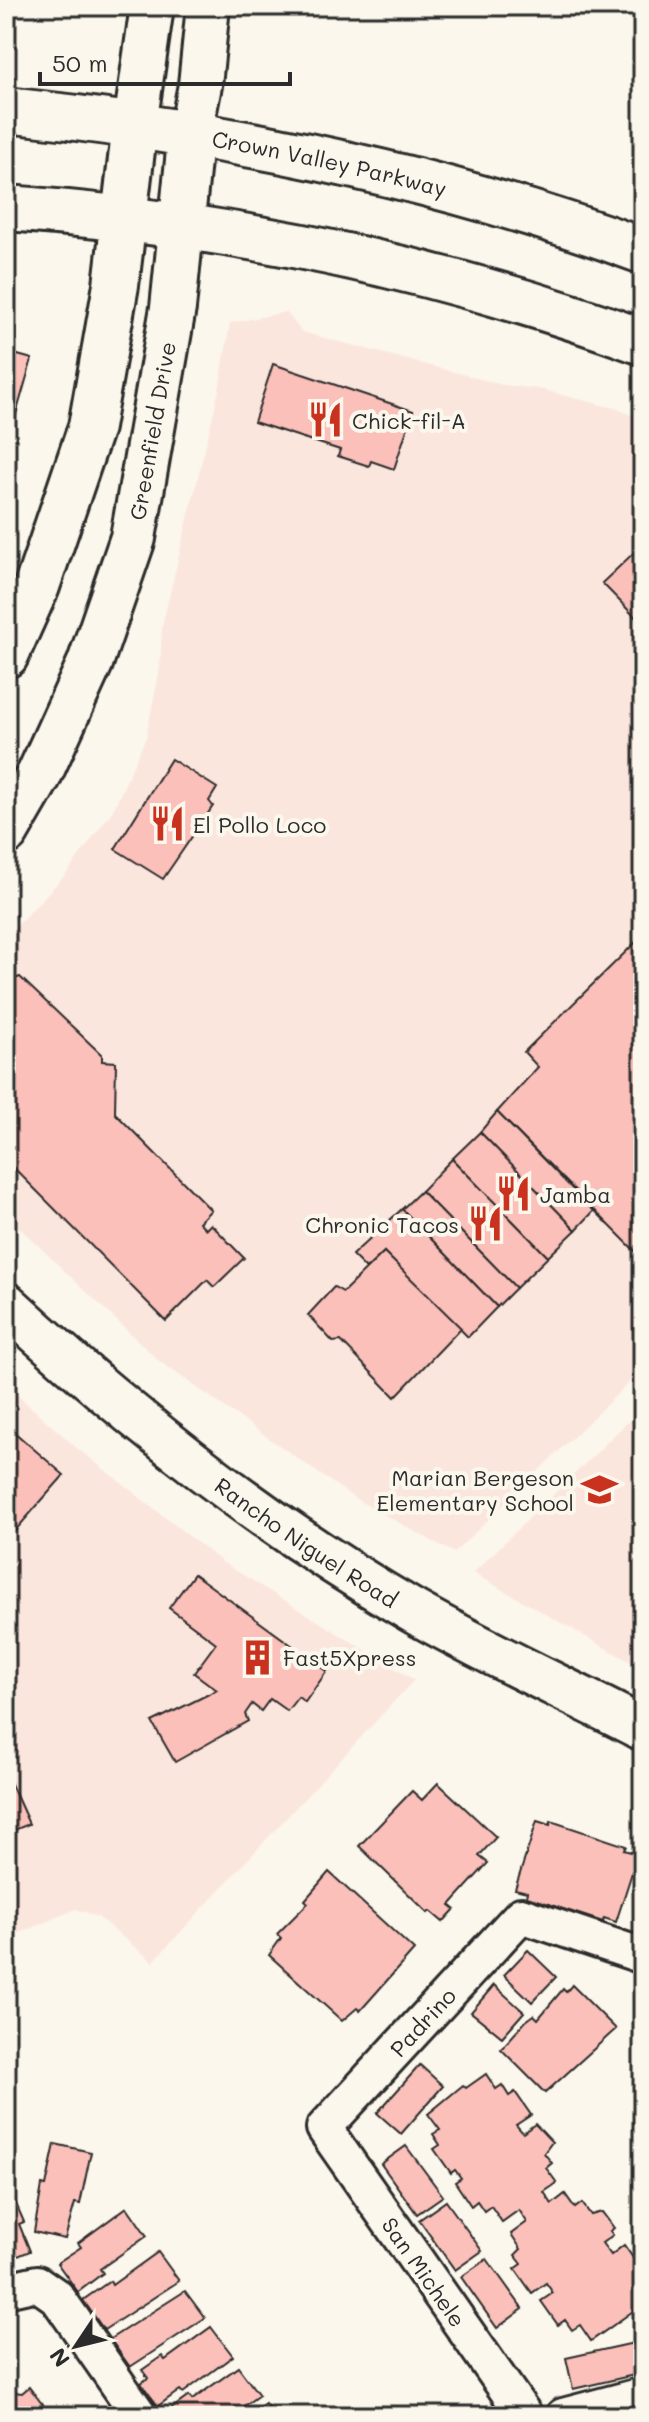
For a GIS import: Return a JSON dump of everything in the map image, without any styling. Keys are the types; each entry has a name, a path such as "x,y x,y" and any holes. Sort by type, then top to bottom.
{"main road":[{"name":"Crown Valley Parkway","path":"6,110 191,131 413,178 545,215 643,251"},
{"path":"6,655 37,586 91,427 125,218 135,125"},
{"name":"Greenfield Drive","path":"6,832 39,775 90,663 133,538 173,308 191,131"},
{"path":"6,208 181,224 322,248 550,308 643,342"}],"street":[{"path":"135,125 152,6"},
{"name":"Greenfield Drive","path":"191,131 200,85 208,6"},
{"name":"Rancho Niguel Road","path":"6,1304 160,1437 305,1544 452,1633 643,1729"},
{"name":"Padrino","path":"324,2128 521,1915 643,1956"},
{"name":"San Michele","path":"324,2128 525,2416"},
{"path":"21,2286 57,2297 140,2416"},
{"path":"563,2416 643,2395"}],"shaded area":[{"path":"286,312 302,332 503,385 539,389 618,409 643,421 643,1369 454,1553 354,1498 159,1361 6,1215 6,937 67,873 113,810 146,737 160,668 162,626 219,390 230,323"},
{"path":"6,1385 77,1448 222,1562 414,1680 153,1962 98,1917 76,1909 6,1939"},
{"name":"Marian Bergeson Elementary School","path":"643,1407 643,1669 473,1573"}],"building":[{"path":"6,331 13,333 7,352 32,359 6,449"},
{"path":"273,364 413,411 394,469 371,461 369,466 338,456 340,450 254,422"},
{"path":"643,544 643,625 602,583"},
{"name":"El Pollo Loco","path":"171,759 217,788 209,801 213,806 163,879 115,849"},
{"path":"643,935 643,1259 497,1112 538,1067 524,1052"},
{"path":"20,977 102,1055 102,1061 116,1062 115,1113 211,1210 199,1222 206,1229 211,1224 244,1258 214,1287 207,1280 166,1321 6,1160 6,982"},
{"path":"497,1112 594,1211 576,1230 480,1132"},
{"name":"Jamba","path":"480,1132 576,1230 548,1257 452,1159"},
{"name":"Chronic Tacos","path":"452,1159 548,1257 516,1288 421,1191"},
{"path":"421,1191 516,1288 497,1307 402,1209"},
{"path":"402,1209 497,1307 468,1337 384,1252 366,1269 352,1255"},
{"path":"384,1252 461,1328 395,1397 341,1341 333,1342 308,1315 334,1287 343,1292"},
{"path":"6,1425 64,1475 6,1541"},
{"name":"Fast5Xpress","path":"194,1574 327,1671 305,1702 298,1697 287,1711 270,1699 261,1711 252,1704 245,1714 248,1721 175,1762 152,1722 217,1690 194,1673 216,1643 169,1608"},
{"path":"6,1773 29,1824 7,1833 10,1842 6,1844"},
{"path":"438,1783 496,1837 479,1856 488,1863 450,1905 455,1909 443,1922 430,1911 428,1913 359,1846 412,1791 422,1800"},
{"path":"537,1821 550,1825 551,1821 626,1846 624,1850 638,1854 616,1922 604,1918 603,1922 526,1897 527,1892 515,1889"},
{"path":"329,1872 414,1950 360,2011 357,2008 342,2021 269,1955 281,1938 277,1934 308,1903 305,1900"},
{"path":"528,1950 556,1977 532,2002 504,1975"},
{"path":"494,1985 524,2012 502,2037 471,2012"},
{"path":"572,1985 616,2029 545,2093 501,2049 526,2021 534,2015 538,2019 563,1989 566,1992"},
{"path":"420,2065 443,2086 401,2134 377,2113"},
{"path":"486,2074 496,2089 502,2085 509,2096 515,2092 531,2115 516,2125 523,2133 535,2124 552,2142 544,2153 552,2163 546,2168 557,2183 544,2192 552,2204 565,2194 575,2208 582,2203 591,2215 602,2212 614,2228 610,2231 613,2235 602,2243 611,2255 624,2245 640,2268 635,2271 643,2281 635,2287 643,2304 591,2341 580,2325 572,2330 565,2320 558,2325 541,2301 553,2293 546,2283 532,2293 515,2269 522,2264 515,2255 521,2249 511,2234 527,2222 519,2210 502,2222 491,2206 484,2211 477,2201 471,2206 455,2182 461,2178 455,2170 451,2173 434,2149 440,2145 433,2134 440,2130 428,2114 463,2085 466,2088"},
{"path":"55,2144 91,2152 80,2204 75,2203 65,2239 34,2232 42,2185 46,2186"},
{"path":"406,2146 443,2196 417,2214 381,2164"},
{"path":"6,2181 24,2222 19,2224 30,2251 6,2261"},
{"path":"446,2201 482,2251 455,2270 419,2220"},
{"path":"127,2207 147,2236 100,2269 103,2273 78,2292 57,2263 81,2247 78,2243"},
{"path":"158,2252 179,2281 104,2330 83,2300 110,2281 112,2285"},
{"path":"487,2259 523,2309 497,2328 461,2277"},
{"path":"185,2291 205,2318 130,2367 110,2339"},
{"path":"211,2327 233,2356 183,2393 180,2390 158,2406 141,2383 148,2378 142,2370 162,2356 165,2360"},
{"path":"643,2341 643,2373 573,2389 566,2358"},
{"path":"238,2367 259,2395 230,2416 170,2416 167,2412 189,2396 192,2400"},
{"path":"29,2387 46,2409 42,2412 45,2416 6,2416 6,2391 22,2393"},
{"path":"265,2403 274,2416 247,2416"}],"place":[{"name":"Chick-fil-A","path":"326,420"},
{"name":"El Pollo Loco","path":"167,824"},
{"name":"Jamba","path":"514,1194"},
{"name":"Chronic Tacos","path":"485,1224"},
{"name":"Marian Bergeson Elementary School","path":"600,1490"},
{"name":"Fast5Xpress","path":"257,1657"}]}
